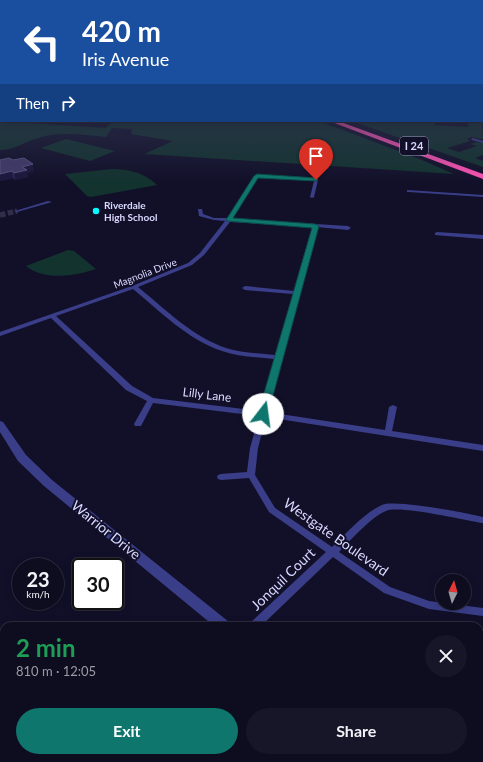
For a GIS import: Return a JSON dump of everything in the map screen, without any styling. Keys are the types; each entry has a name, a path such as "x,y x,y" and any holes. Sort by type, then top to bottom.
{"highway":[{"name":"I 24","path":"335,122 483,175"},
{"name":"I 24","path":"349,122 483,175"}],"street":[{"path":"473,139 483,142"},
{"name":"Magnolia Drive","path":"0,334 134,287 190,264 202,254 229,220 257,176 316,180 312,197"},
{"path":"409,191 483,196"},
{"path":"16,210 50,202"},
{"path":"200,210 199,213 205,217 229,220 348,228"},
{"path":"221,477 251,475 254,448 315,226"},
{"path":"437,234 483,237"},
{"path":"134,287 198,338 218,347 239,353 278,357"},
{"path":"244,288 296,294"},
{"name":"Lilly Lane","path":"52,316 130,388 151,400 263,414 483,448"},
{"path":"138,424 151,400"},
{"path":"388,433 393,407"},
{"name":"Warrior Drive","path":"0,424 22,458 48,483 219,622"},
{"name":"Westgate Boulevard","path":"251,475 272,510 387,590 429,605 483,612"},
{"name":"Jonquil Court","path":"258,622 331,552 371,516 385,507 407,507 481,520"}],"green space":[{"path":"0,122 105,128 113,122 322,122 422,160 454,174 144,154 173,141 131,134 132,129 112,128 106,137 72,134 46,136 10,149 0,150"},
{"path":"354,122 435,122 435,125 468,127 468,122 482,122 483,139 471,137 467,139 470,141 447,148 459,152 477,146 471,144 477,142 483,143 483,155 475,158 483,161 483,167"},
{"path":"66,139 115,151 90,161 41,148"},
{"path":"112,169 136,172 147,177 157,185 91,197 87,196 65,174"},
{"path":"68,250 74,251 96,269 79,274 60,276 42,274 33,271 26,266"}],"building":[{"path":"9,158 13,160 24,158 33,164 22,167 27,170 14,173 12,171 0,174 0,160"}],"tunnel":[{"path":"0,215 17,211 15,212"}],"place":[{"name":"Riverdale High School","path":"96,211"}],"route":[{"path":"263,414 315,226 229,220 257,176 316,180"}]}
